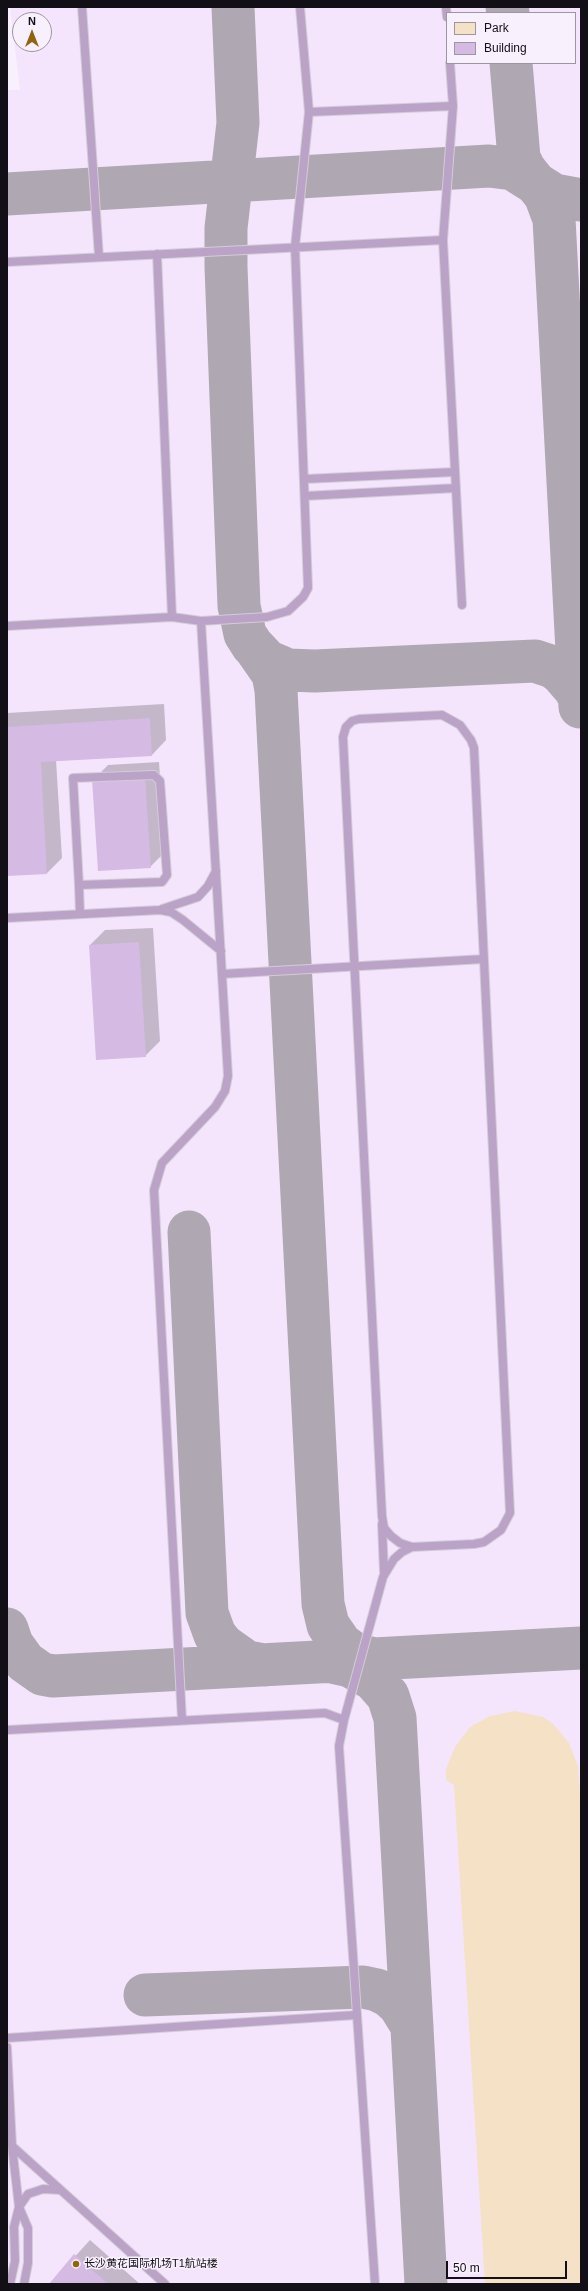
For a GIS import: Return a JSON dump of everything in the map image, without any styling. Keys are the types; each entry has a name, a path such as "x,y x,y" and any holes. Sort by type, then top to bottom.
{"lane":[{"path":"82,7 99,257"},
{"path":"7,626 172,617 202,621 278,615 288,611 303,597 308,588 309,577 295,247 309,112 300,7"},
{"path":"450,64 453,106 443,240 462,605"},
{"path":"309,112 453,106"},
{"path":"7,262 443,240"},
{"path":"157,254 172,617"},
{"path":"305,479 455,472"},
{"path":"305,496 456,488"},
{"path":"182,1720 154,1190 162,1163 206,1118 225,1091 228,1076 202,621"},
{"path":"382,1516 384,1528 391,1536 400,1543 412,1547 474,1544 484,1542 500,1530 510,1513 474,748 471,740 460,725 442,716 359,719 352,721 346,727 343,737 384,1577"},
{"path":"78,885 162,882 167,875 160,781 154,775 73,778 78,885 80,914"},
{"path":"160,910 198,897 208,886 216,870"},
{"path":"7,918 160,910 171,912 184,920 221,951"},
{"path":"222,974 484,959"},
{"path":"375,2284 339,1762 344,1720 384,1577 394,1559 402,1552 412,1547"},
{"path":"7,1730 325,1713 344,1720"},
{"path":"7,2038 356,2015"},
{"path":"7,2047 12,2146 19,2207 28,2228 28,2263 24,2284"},
{"path":"12,2146 165,2284"},
{"path":"10,2284 15,2261 14,2227 19,2207 28,2194 43,2189 60,2190"}],"shaded area":[{"path":"10,7 581,7 581,2284 7,2284 7,90 20,90 15,52 52,52 52,12 12,12 12,24"}],"green space":[{"path":"515,1711 543,1717 553,1724 569,1743 578,1766 581,1813 581,2284 485,2284 454,1785 446,1780 446,1769 455,1747 470,1727 490,1716"}],"building":[{"path":"150,718 152,756 41,762 47,874 7,876 7,727"},
{"path":"145,776 151,868 98,871 92,779"},
{"path":"139,942 146,1057 96,1060 89,945"},
{"name":"长沙黄花国际机场T1航站楼","path":"74,2254 97,2274 108,2284 49,2284"}],"taxiway":[{"path":"233,7 238,123 226,228 226,267 239,606 245,634 252,645 267,661 288,670 315,671 535,661 553,667 561,673 574,688 580,698"},
{"path":"507,7 508,12"},
{"path":"511,64 519,158 525,170 545,195 554,219 580,707"},
{"path":"7,194 489,166 513,169 554,195 581,200"},
{"path":"257,651 273,674 276,690 323,1604 328,1625 341,1644 355,1654 374,1659"},
{"path":"189,1232 207,1613 215,1635 223,1645 247,1662 264,1665"},
{"path":"7,1629 12,1644 25,1662 42,1674 53,1676 581,1648"},
{"path":"332,1662 350,1666 374,1680 388,1696 395,1718 426,2284"},
{"path":"145,1995 363,1987 377,1990 389,1996 399,2005 412,2026"}],"place":[{"name":"长沙黄花国际机场T1航站楼","path":"76,2264"}]}
